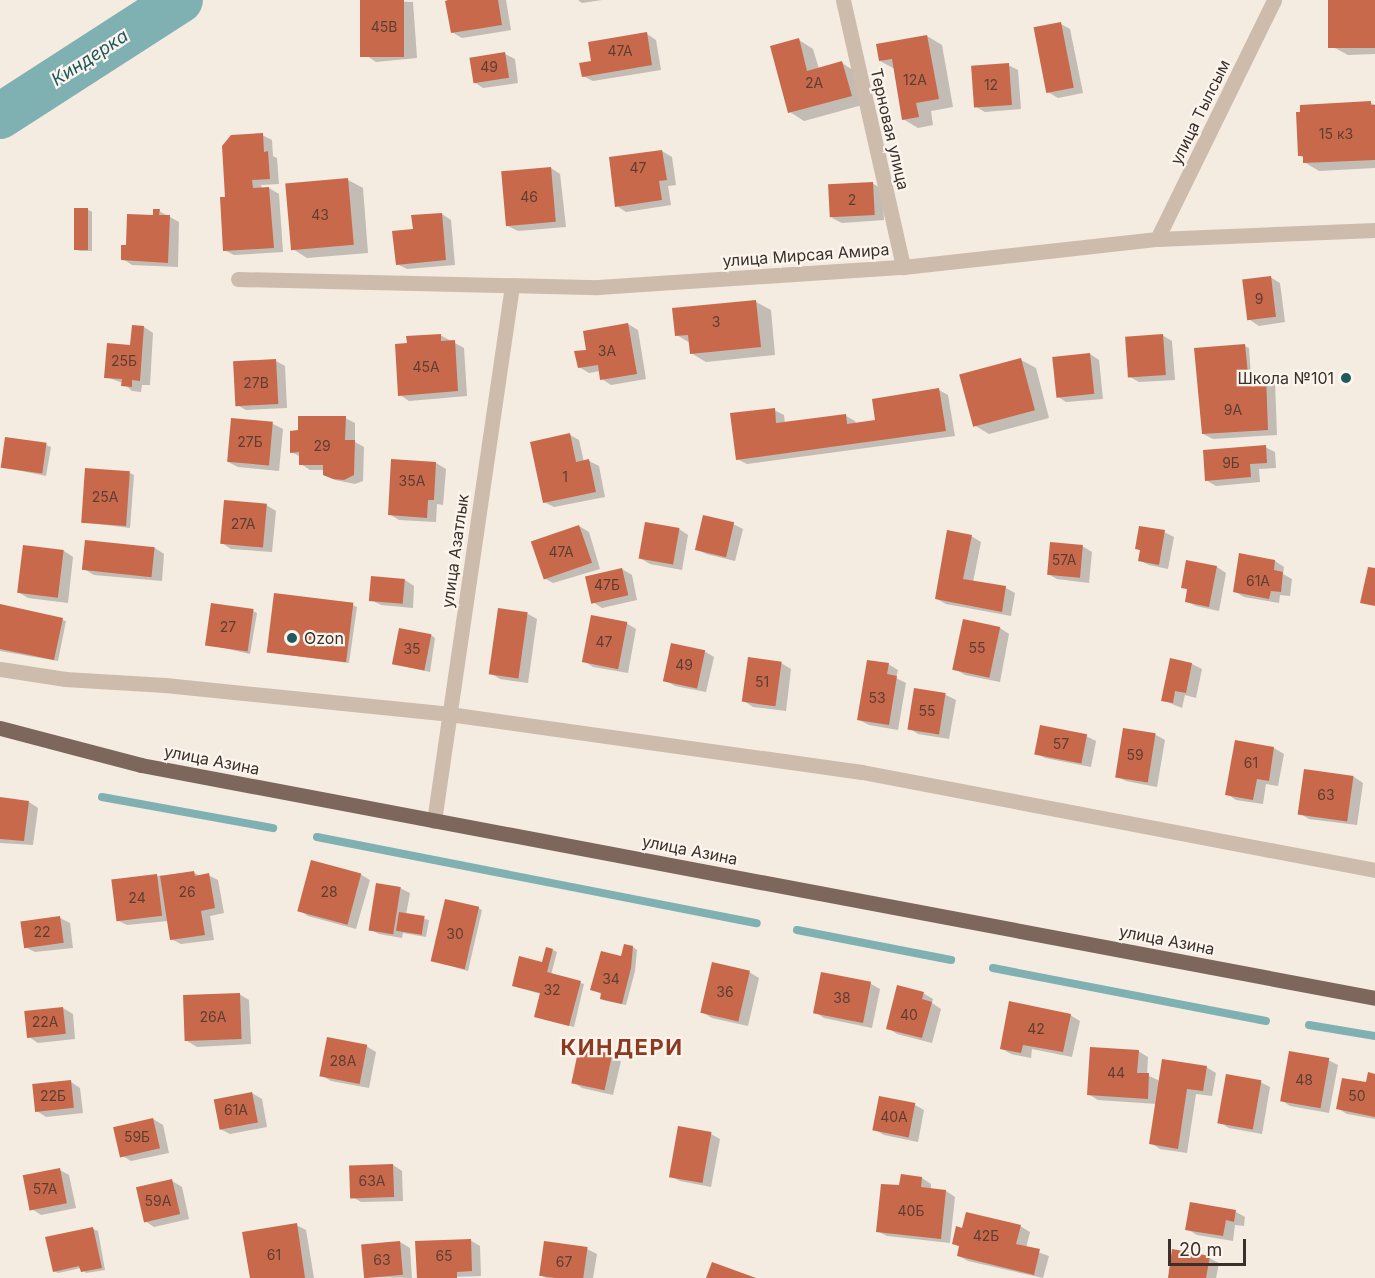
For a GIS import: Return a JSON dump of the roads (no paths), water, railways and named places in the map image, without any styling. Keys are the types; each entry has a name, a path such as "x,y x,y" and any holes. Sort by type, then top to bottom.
{"main road":[{"name":"улица Азина","path":"0,728 141,765 1375,998"}],"street":[{"name":"Терновая улица","path":"843,0 903,267"},
{"name":"улица Тылсым","path":"1157,239 1274,0"},
{"name":"улица Мирсая Амира","path":"238,279 598,288 903,267 1157,239 1375,230"},
{"name":"улица Азатлык","path":"434,821 512,286"},
{"path":"0,669 65,680 165,685 449,714 862,772 1375,870"}],"waterway":[{"name":"Киндерка","path":"0,116 180,0"},
{"path":"102,797 273,828"},
{"path":"317,837 757,923"},
{"path":"797,930 951,960"},
{"path":"993,968 1266,1021"},
{"path":"1309,1025 1375,1036"}],"place":[{"name":"Школа №101","path":"1346,378"},
{"name":"Ozon","path":"292,638"}],"district":[{"name":"КИНДЕРИ","path":"622,1048"}]}
